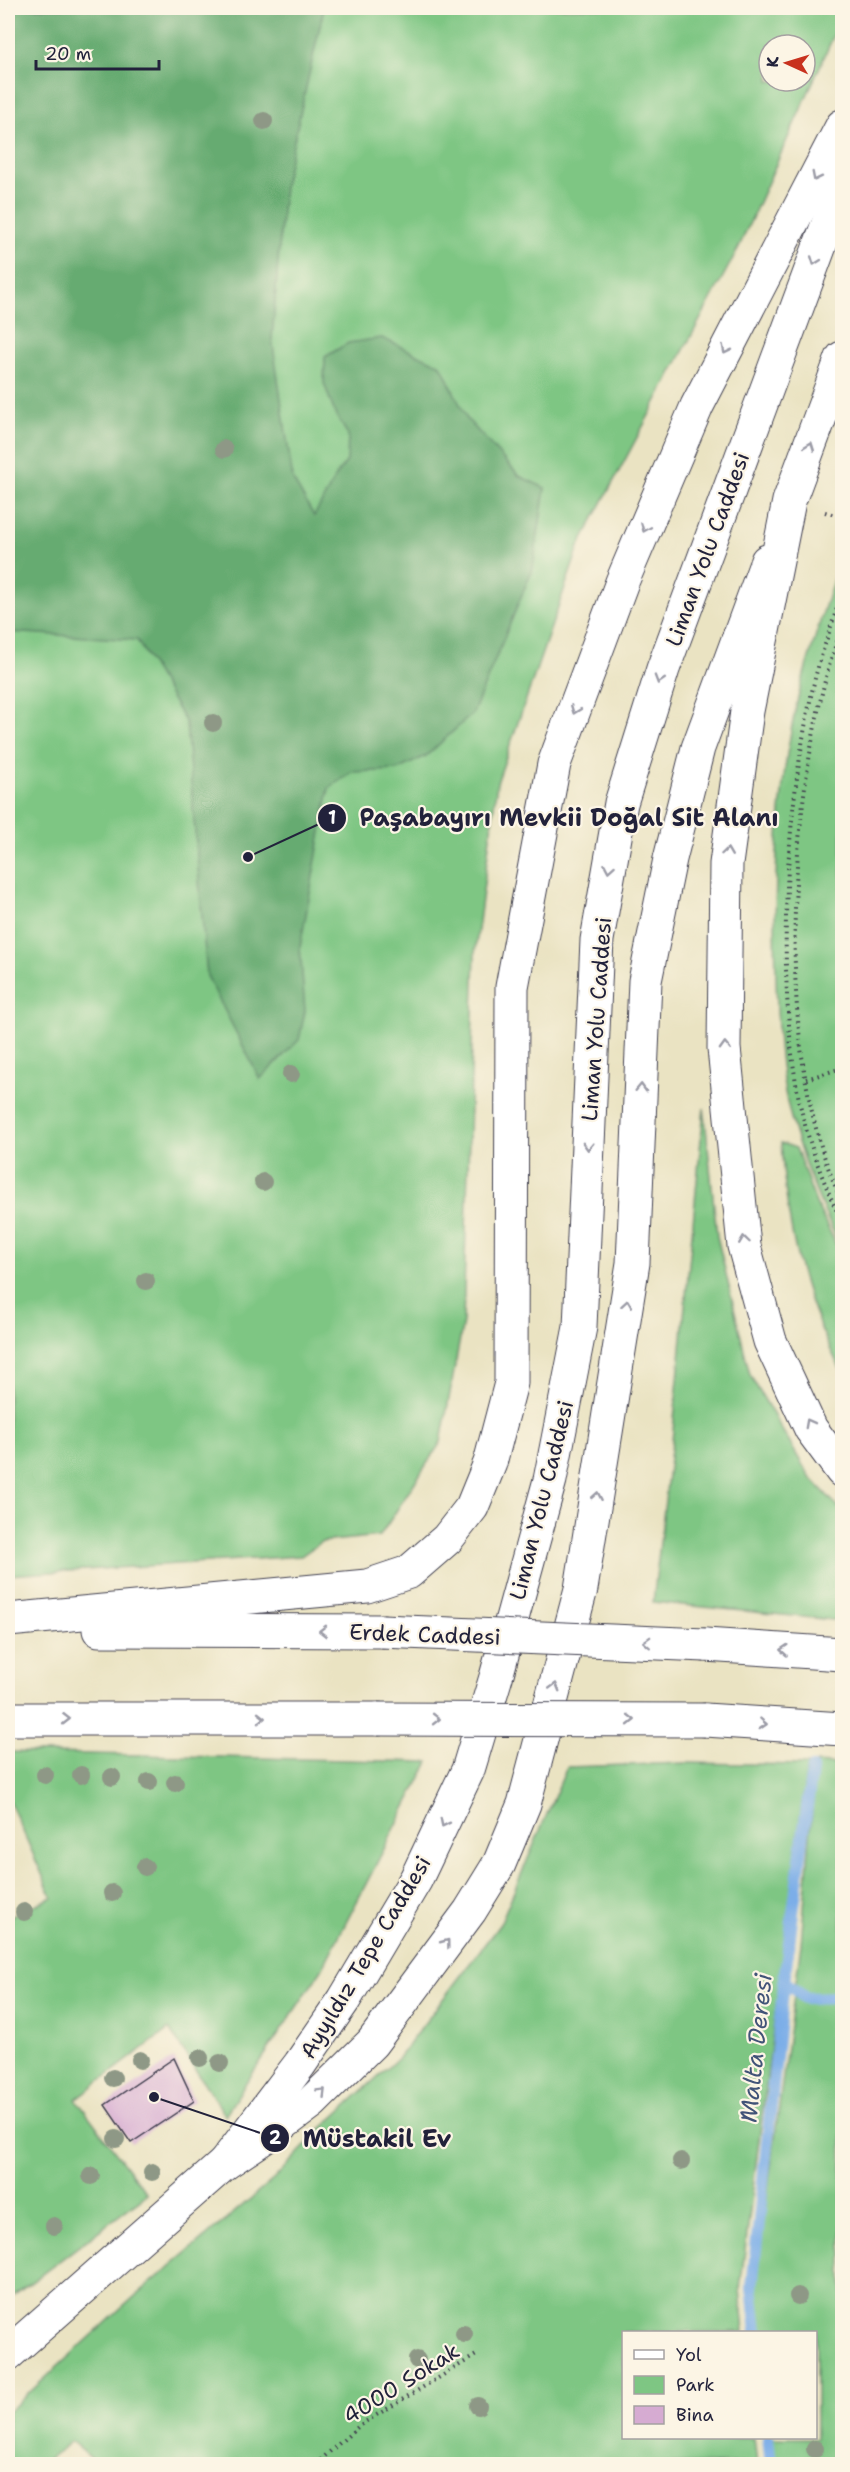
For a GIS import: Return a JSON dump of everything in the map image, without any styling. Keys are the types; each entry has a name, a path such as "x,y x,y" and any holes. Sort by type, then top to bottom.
{"main road":[{"path":"8,1620 367,1586 409,1572 447,1539 472,1507 490,1463 511,1383 512,987 554,764 622,582 697,406 843,126"},
{"name":"Liman Yolu Caddesi","path":"468,1770 550,1480 580,1327 597,940 621,803 663,669 843,186"},
{"name":"Liman Yolu Caddesi","path":"524,1804 581,1589 633,1263 645,981 670,859 698,748 843,358"},
{"path":"789,501 747,711 726,864 724,1048 744,1246 770,1341 811,1429 843,1471"},
{"name":"Erdek Caddesi","path":"8,1630 382,1631 705,1645 843,1654"},
{"path":"8,1719 705,1720 843,1729"},
{"name":"Ayyıldız Tepe Caddesi","path":"224,2164 300,2064 344,2000 416,1879 468,1770"},
{"name":"Ayyıldız Tepe Caddesi","path":"8,2354 224,2164 312,2102 372,2043 470,1911 499,1864 524,1804"}],"path":[{"path":"843,592 813,686 799,764 790,844 786,925 789,1007 798,1089 812,1144 830,1197 843,1222"},
{"path":"843,624 823,688 808,766 799,845 795,924 798,1007 806,1079 820,1141 843,1201"},
{"path":"806,1079 843,1068"},
{"name":"4000 Sokak","path":"316,2464 360,2425 478,2354"}],"green space":[{"path":"8,8 842,8 842,17 817,73 817,33 757,33 757,93 808,93 739,247 580,544 497,783 475,953 463,1322 441,1442 380,1536 321,1542 301,1556 8,1575"},
{"path":"8,8 324,8 284,185 272,339 293,480 314,516 347,461 348,435 334,411 324,383 325,357 348,343 382,338 441,365 467,419 519,476 545,488 533,568 473,713 426,756 397,770 352,772 329,788 300,947 305,1011 299,1040 260,1079 207,976 186,723 137,640 8,632"},
{"path":"842,552 842,1250 809,1173 795,1133 785,1092 778,1034 775,902 778,827 787,754 802,682"},
{"path":"704,1108 717,1236 750,1375 809,1476 842,1511 842,1621 653,1602 672,1441"},
{"path":"781,1143 796,1148 816,1203 842,1257 842,1372 816,1316 798,1261 787,1204"},
{"path":"8,1752 429,1762 322,1969 225,2115 169,2029 76,2099 147,2194 8,2300 8,1917 52,1897 10,1802 8,1803"},
{"path":"685,1763 807,1765 740,2289 744,2331 622,2331 622,2439 754,2439 757,2464 98,2464 71,2441 43,2464 8,2464 8,2412 133,2298 274,2179 321,2129 398,2058 500,1924 567,1767"},
{"path":"816,1763 842,1765 842,2464 772,2464 770,2439 817,2439 817,2331 760,2331 755,2284 801,1944"}],"building":[{"path":"174,2058 194,2101 131,2143 105,2105"}],"waterway":[{"name":"Malta Deresi","path":"757,2331 752,2287 784,1981 812,1769"},
{"path":"784,1981 805,1998 842,1997"},
{"name":"Malta Deresi","path":"768,2439 771,2464"}],"place":[{"name":"Paşabayırı Mevkii Doğal Sit Alanı","path":"248,857"},
{"name":"Müstakil Ev","path":"154,2097"}]}
